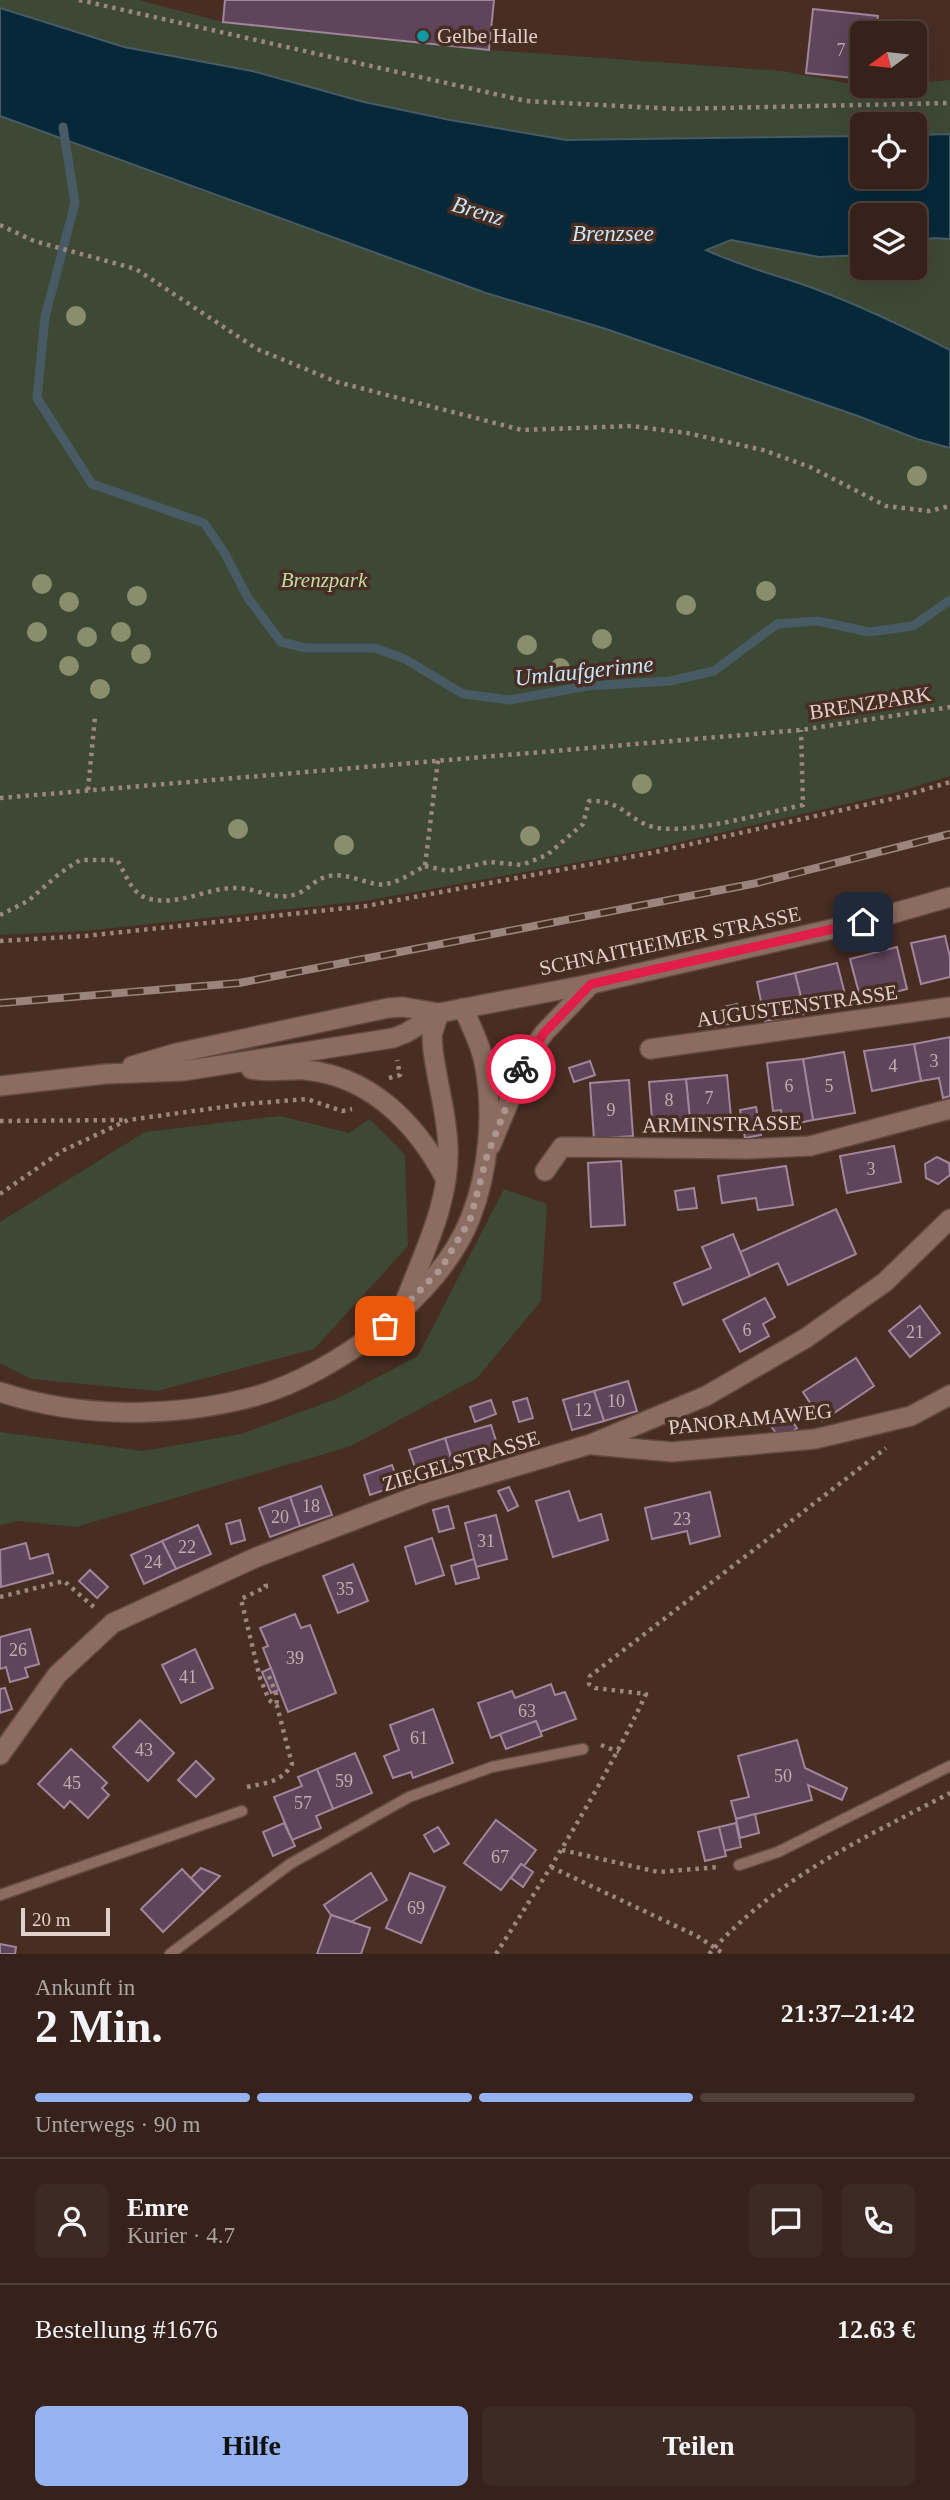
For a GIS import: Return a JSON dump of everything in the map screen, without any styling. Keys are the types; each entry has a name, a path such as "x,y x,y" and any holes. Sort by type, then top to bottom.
{"street":[{"name":"SCHNAITHEIMER STRASSE","path":"0,1086 105,1074 183,1071 393,1038 439,1013 591,984 863,922 950,897"},
{"path":"0,1392 62,1407 115,1412 214,1406 259,1395 297,1380 330,1363 385,1326 440,1270 470,1220 487,1156 528,1056 544,1033 591,984"},
{"name":"SCHNAITHEIMER STRASSE","path":"105,1074 177,1053 388,1008 403,1007 439,1013"},
{"name":"AUGUSTENSTRASSE","path":"650,1049 950,1007"},
{"path":"463,1008 484,1060 487,1156"},
{"path":"402,1309 433,1233 447,1180 448,1146 432,1035 439,1013"},
{"path":"229,1065 269,1072 307,1070 344,1079 370,1091 388,1104 412,1128 447,1180"},
{"name":"ARMINSTRASSE","path":"545,1171 562,1147 747,1149 810,1146 950,1109"},
{"name":"ZIEGELSTRASSE","path":"0,1755 57,1675 113,1623 257,1557 425,1493 591,1444 706,1396 807,1338 885,1282 950,1219"},
{"name":"PANORAMAWEG","path":"591,1444 672,1452 815,1438 911,1416 950,1395"}],"lane":[{"path":"170,1954 290,1864 409,1797 492,1767 583,1749"},
{"path":"739,1865 778,1852 950,1766"},
{"path":"0,1895 242,1811"}],"path":[{"path":"79,0 526,101 676,109 950,103"},
{"path":"0,225 34,241 136,269 257,349 337,382 522,430 631,426 687,433 762,450 798,463 886,506 929,512 950,506"},
{"name":"BRENZPARK","path":"0,798 801,730 950,707"},
{"path":"88,790 95,717"},
{"path":"0,915 28,901 60,873 80,860 117,860 137,894 150,899 167,900 232,888 246,888 279,898 299,894 324,876 341,874 385,884 425,866 448,871 489,862 522,865 547,855 583,824 589,801 605,800 653,827 679,830 803,805 801,730"},
{"path":"425,866 438,760"},
{"path":"0,941 85,936 366,906 651,853 900,797 950,782"},
{"path":"0,1121 128,1120 245,1104 307,1099 342,1111 353,1108 379,1080 400,1076 393,1038"},
{"path":"0,1194 62,1151 128,1120"},
{"path":"496,1954 562,1850 619,1752 646,1694 595,1688 589,1684 590,1676 893,1443"},
{"path":"0,1597 64,1581 113,1623"},
{"path":"266,1587 241,1599 260,1678 269,1700 277,1706"},
{"path":"247,1787 277,1781 287,1774 292,1764 272,1678"},
{"path":"709,1954 770,1895 840,1850 950,1793"},
{"path":"562,1850 657,1872 739,1865"},
{"path":"551,1867 696,1936 724,1954"}],"green space":[{"name":"Brenzpark","path":"0,0 138,0 223,22 489,50 782,71 850,84 850,98 928,98 928,82 950,80 950,134 927,135 927,112 850,112 850,136 566,140 364,102 252,72 257,210 486,293 603,328 917,439 950,448 950,776 898,792 650,849 365,901 84,931 0,935"},
{"path":"927,239 950,239 950,350 891,320 705,250 731,240 819,257 850,256 850,280 927,280"},
{"path":"280,1116 349,1133 370,1119 405,1155 408,1246 314,1349 157,1391 31,1379 0,1363 0,1222 145,1132"},
{"path":"504,1189 547,1204 541,1301 477,1378 351,1446 76,1527 18,1521 0,1525 0,1432 143,1451 241,1434 336,1399 418,1356"}],"water":[{"name":"Brenzsee","path":"0,8 124,47 252,71 364,102 566,140 850,136 850,189 927,189 927,135 950,134 950,239 927,239 927,203 850,203 850,256 819,257 731,240 706,250 835,297 950,350 950,448 917,439 603,328 486,293 0,116"}],"building":[{"name":"Gelbe Halle","path":"225,0 494,0 489,50 223,22"},
{"path":"813,9 878,16 877,21 850,21 850,78 806,73"},
{"path":"945,936 950,957 950,977 921,984 911,943"},
{"path":"897,947 907,989 861,1001 850,959"},
{"path":"837,963 847,1002 805,1014 795,973"},
{"path":"795,973 805,1014 765,1021 757,982"},
{"path":"737,1004 741,1021 714,1027 710,1010"},
{"path":"950,1037 950,1096 943,1098 939,1078 921,1081 914,1044"},
{"path":"914,1044 921,1081 872,1091 864,1051"},
{"path":"844,1052 855,1113 813,1120 803,1059"},
{"path":"803,1059 813,1120 784,1126 781,1110 773,1111 767,1063"},
{"path":"590,1061 595,1075 574,1082 569,1068"},
{"path":"727,1075 731,1117 690,1120 686,1079"},
{"path":"686,1079 691,1131 663,1134 662,1118 652,1119 649,1082"},
{"path":"629,1080 633,1136 594,1139 590,1083"},
{"path":"756,1107 761,1135 745,1138 740,1110"},
{"path":"894,1146 901,1182 847,1193 840,1156"},
{"path":"937,1157 949,1163 950,1175 938,1184 926,1178 925,1164"},
{"path":"621,1161 625,1225 591,1227 588,1163"},
{"path":"786,1166 793,1205 758,1210 756,1198 722,1203 718,1176"},
{"path":"694,1188 697,1208 678,1210 675,1191"},
{"path":"836,1209 856,1254 788,1285 778,1263 750,1276 740,1252"},
{"path":"733,1234 750,1276 683,1305 674,1283 711,1268 702,1247"},
{"path":"765,1298 775,1317 763,1324 769,1336 740,1352 723,1320"},
{"path":"920,1306 940,1333 910,1357 889,1331"},
{"path":"856,1358 874,1386 822,1421 803,1392"},
{"path":"628,1381 637,1411 604,1421 594,1391"},
{"path":"594,1391 604,1421 572,1430 563,1400"},
{"path":"527,1398 533,1418 519,1422 513,1402"},
{"path":"491,1400 496,1414 475,1422 470,1407"},
{"path":"785,1411 797,1428 781,1440 768,1422"},
{"path":"491,1425 500,1453 454,1468 445,1438"},
{"path":"445,1438 454,1468 419,1479 409,1450"},
{"path":"392,1465 399,1485 370,1495 364,1475"},
{"path":"321,1486 332,1515 300,1526 290,1497"},
{"path":"509,1487 518,1506 508,1511 498,1491"},
{"path":"569,1491 579,1521 601,1514 608,1540 553,1557 536,1501"},
{"path":"710,1492 720,1536 690,1544 687,1531 652,1539 645,1508"},
{"path":"290,1497 300,1526 270,1537 259,1508"},
{"path":"448,1506 454,1528 439,1532 433,1510"},
{"path":"496,1515 507,1559 476,1567 465,1523"},
{"path":"240,1520 245,1540 231,1544 226,1524"},
{"path":"198,1525 211,1554 176,1569 162,1541"},
{"path":"432,1538 444,1575 416,1584 405,1547"},
{"path":"162,1541 176,1569 144,1584 131,1555"},
{"path":"26,1543 30,1559 48,1554 53,1573 1,1587 0,1550"},
{"path":"474,1559 479,1578 456,1584 451,1566"},
{"path":"353,1564 368,1601 338,1613 323,1576"},
{"path":"90,1570 108,1587 97,1598 79,1581"},
{"path":"295,1614 301,1628 310,1625 336,1693 288,1712 263,1648 268,1646 260,1628"},
{"path":"30,1629 39,1664 25,1668 28,1677 10,1682 6,1667 0,1669 0,1637"},
{"path":"195,1649 213,1688 181,1703 162,1665"},
{"path":"271,1668 279,1690 271,1693 262,1672"},
{"path":"551,1684 555,1695 565,1692 576,1719 540,1732 536,1721 491,1738 478,1703 512,1691 515,1698"},
{"path":"5,1688 12,1709 0,1713 0,1689"},
{"path":"433,1709 453,1763 413,1778 411,1772 393,1778 384,1756 399,1750 390,1725"},
{"path":"140,1720 174,1753 148,1781 113,1747"},
{"path":"536,1721 542,1736 506,1749 500,1734"},
{"path":"797,1740 805,1768 847,1788 842,1800 808,1785 812,1800 736,1819 731,1801 749,1797 738,1756"},
{"path":"71,1749 107,1783 102,1788 109,1795 88,1818 70,1801 64,1808 38,1784"},
{"path":"355,1753 372,1793 333,1809 317,1769"},
{"path":"196,1761 214,1779 196,1797 178,1780"},
{"path":"317,1769 333,1809 316,1816 321,1828 292,1840 274,1797 302,1786 298,1777"},
{"path":"755,1814 759,1833 740,1838 736,1819"},
{"path":"496,1820 536,1850 501,1890 464,1863"},
{"path":"284,1823 295,1846 273,1856 263,1832"},
{"path":"736,1823 741,1847 724,1851 719,1827"},
{"path":"438,1827 449,1844 434,1852 424,1835"},
{"path":"719,1827 726,1856 705,1861 698,1832"},
{"path":"521,1864 533,1872 523,1887 511,1878"},
{"path":"201,1868 220,1876 204,1892 191,1878"},
{"path":"182,1869 204,1892 163,1932 141,1909"},
{"path":"371,1873 387,1900 351,1922 331,1915 324,1905"},
{"path":"410,1873 445,1887 421,1943 386,1928"},
{"path":"331,1915 370,1928 361,1954 317,1954"},
{"path":"0,1944 16,1947 15,1954 0,1954"}],"waterway":[{"name":"Umlaufgerinne","path":"63,127 75,203 45,317 37,398 92,484 204,523 224,552 248,598 281,642 306,648 375,648 405,659 463,694 510,700 587,686 670,681 714,671 777,624 818,621 869,632 913,626 950,600"}],"railway":[{"path":"0,1003 239,983 757,883 950,834"}],"way so far":[{"path":"385,1326 440,1270 470,1220 487,1156 521,1069"}],"place":[{"name":"Gelbe Halle","path":"423,36"}],"route":[{"path":"521,1069 544,1033 591,984 863,922"}],"water label":[{"name":"Brenz","path":"478,211"}]}
